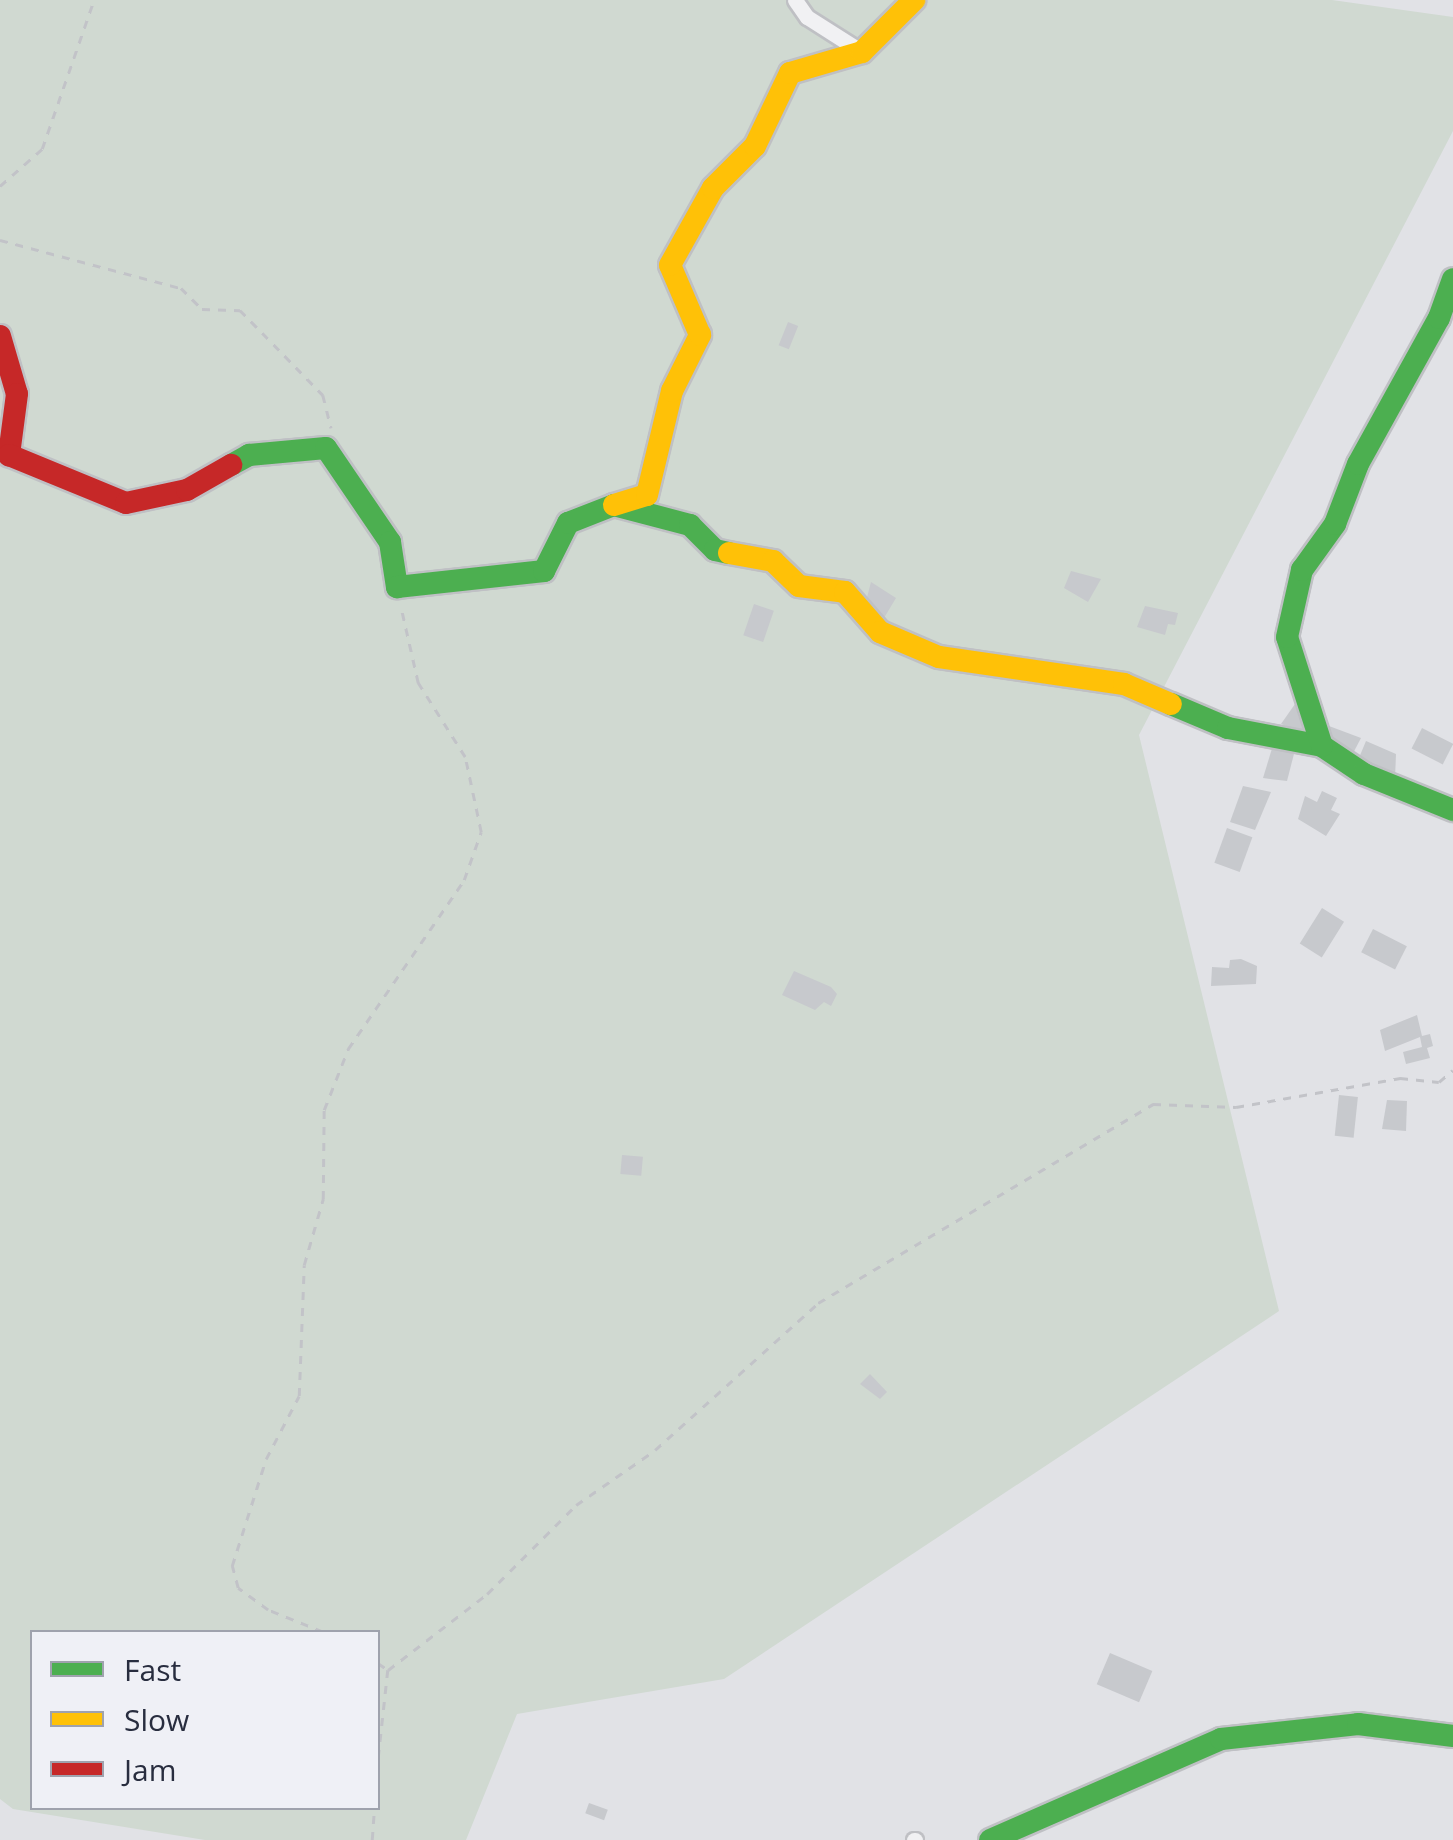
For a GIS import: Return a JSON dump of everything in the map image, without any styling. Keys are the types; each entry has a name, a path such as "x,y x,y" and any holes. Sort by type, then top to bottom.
{"street":[{"path":"796,0 807,16 862,52"},
{"path":"0,336 17,394 9,455 126,503 188,490 248,455 326,448 390,542 397,586 544,571 568,524 647,495 672,391 700,335 670,265 713,188 755,146 790,73 862,52 914,0"},
{"path":"1322,746 1287,638 1302,570 1335,524 1358,464 1439,318 1453,279"},
{"path":"614,505 690,525 714,550 773,562 799,586 845,592 880,632 939,658 1124,684 1228,728 1322,746 1364,774 1453,810"},
{"path":"990,1840 1221,1739 1358,1724 1453,1736"}],"path":[{"path":"0,186 42,149 94,0"},
{"path":"0,240 181,288 202,309 240,310 323,395 336,445"},
{"path":"317,1630 268,1610 238,1588 232,1566 266,1460 299,1396 304,1266 324,1199 324,1110 348,1049 464,880 481,832 465,757 418,683 397,586"},
{"path":"380,1744 388,1670 487,1594 576,1505 655,1450 818,1303 1153,1104 1236,1106 1400,1078 1440,1082 1453,1070"},
{"path":"380,1664 388,1670"},
{"path":"372,1840 374,1810"}],"shaded area":[{"path":"0,0 1332,0 1453,17 1453,131 1139,735 1279,1311 724,1679 517,1714 466,1840 205,1840 13,1809 0,1799"}],"building":[{"path":"788,322 798,326 789,349 779,345"},
{"path":"1071,571 1101,579 1088,602 1064,588"},
{"path":"871,582 896,598 881,623 865,605"},
{"path":"754,604 774,611 763,642 743,635"},
{"path":"1145,606 1178,613 1175,625 1168,624 1165,635 1137,627"},
{"path":"1295,704 1324,718 1305,733 1281,724"},
{"path":"1329,726 1361,738 1350,759 1320,743"},
{"path":"1422,728 1453,744 1443,764 1412,748"},
{"path":"1366,741 1396,754 1395,779 1356,765"},
{"path":"1274,742 1295,750 1287,781 1263,778"},
{"path":"1243,786 1271,792 1255,830 1230,822"},
{"path":"1322,791 1337,798 1331,810 1340,814 1326,836 1298,819 1305,796 1317,802"},
{"path":"1227,828 1252,837 1240,872 1214,863"},
{"path":"1322,908 1344,922 1322,957 1300,944"},
{"path":"1373,929 1407,946 1395,969 1361,952"},
{"path":"1241,959 1257,966 1256,984 1211,986 1212,967 1229,968 1230,960"},
{"path":"794,971 831,987 837,994 831,1006 824,1002 815,1010 782,995"},
{"path":"1417,1015 1422,1036 1430,1034 1433,1046 1427,1048 1430,1058 1406,1064 1403,1052 1422,1047 1420,1037 1385,1051 1380,1030"},
{"path":"1339,1095 1358,1097 1354,1138 1335,1136"},
{"path":"1387,1100 1407,1101 1406,1131 1382,1129"},
{"path":"622,1155 643,1157 641,1176 620,1174"},
{"path":"870,1374 887,1392 880,1399 860,1384"},
{"path":"1110,1653 1152,1671 1139,1702 1097,1684"},
{"path":"589,1803 608,1810 604,1820 585,1813"}],"traffic: fast":[{"path":"1322,746 1287,637 1302,570 1335,524 1358,464 1439,318 1453,279"},
{"path":"231,465 249,455 326,448 390,542 397,587 544,571 568,523 614,505 690,525 715,550 729,553"},
{"path":"1171,704 1228,728 1322,746 1364,774 1453,810"},
{"path":"990,1840 1221,1739 1358,1724 1453,1736"}],"traffic: slow":[{"path":"614,505 647,495 672,391 700,335 670,265 713,188 755,146 790,73 862,52 914,0"},
{"path":"729,553 773,561 799,586 845,592 880,632 939,657 1124,684 1171,704"}],"traffic: jam":[{"path":"0,336 17,394 9,455 126,503 187,490 231,465"}]}
